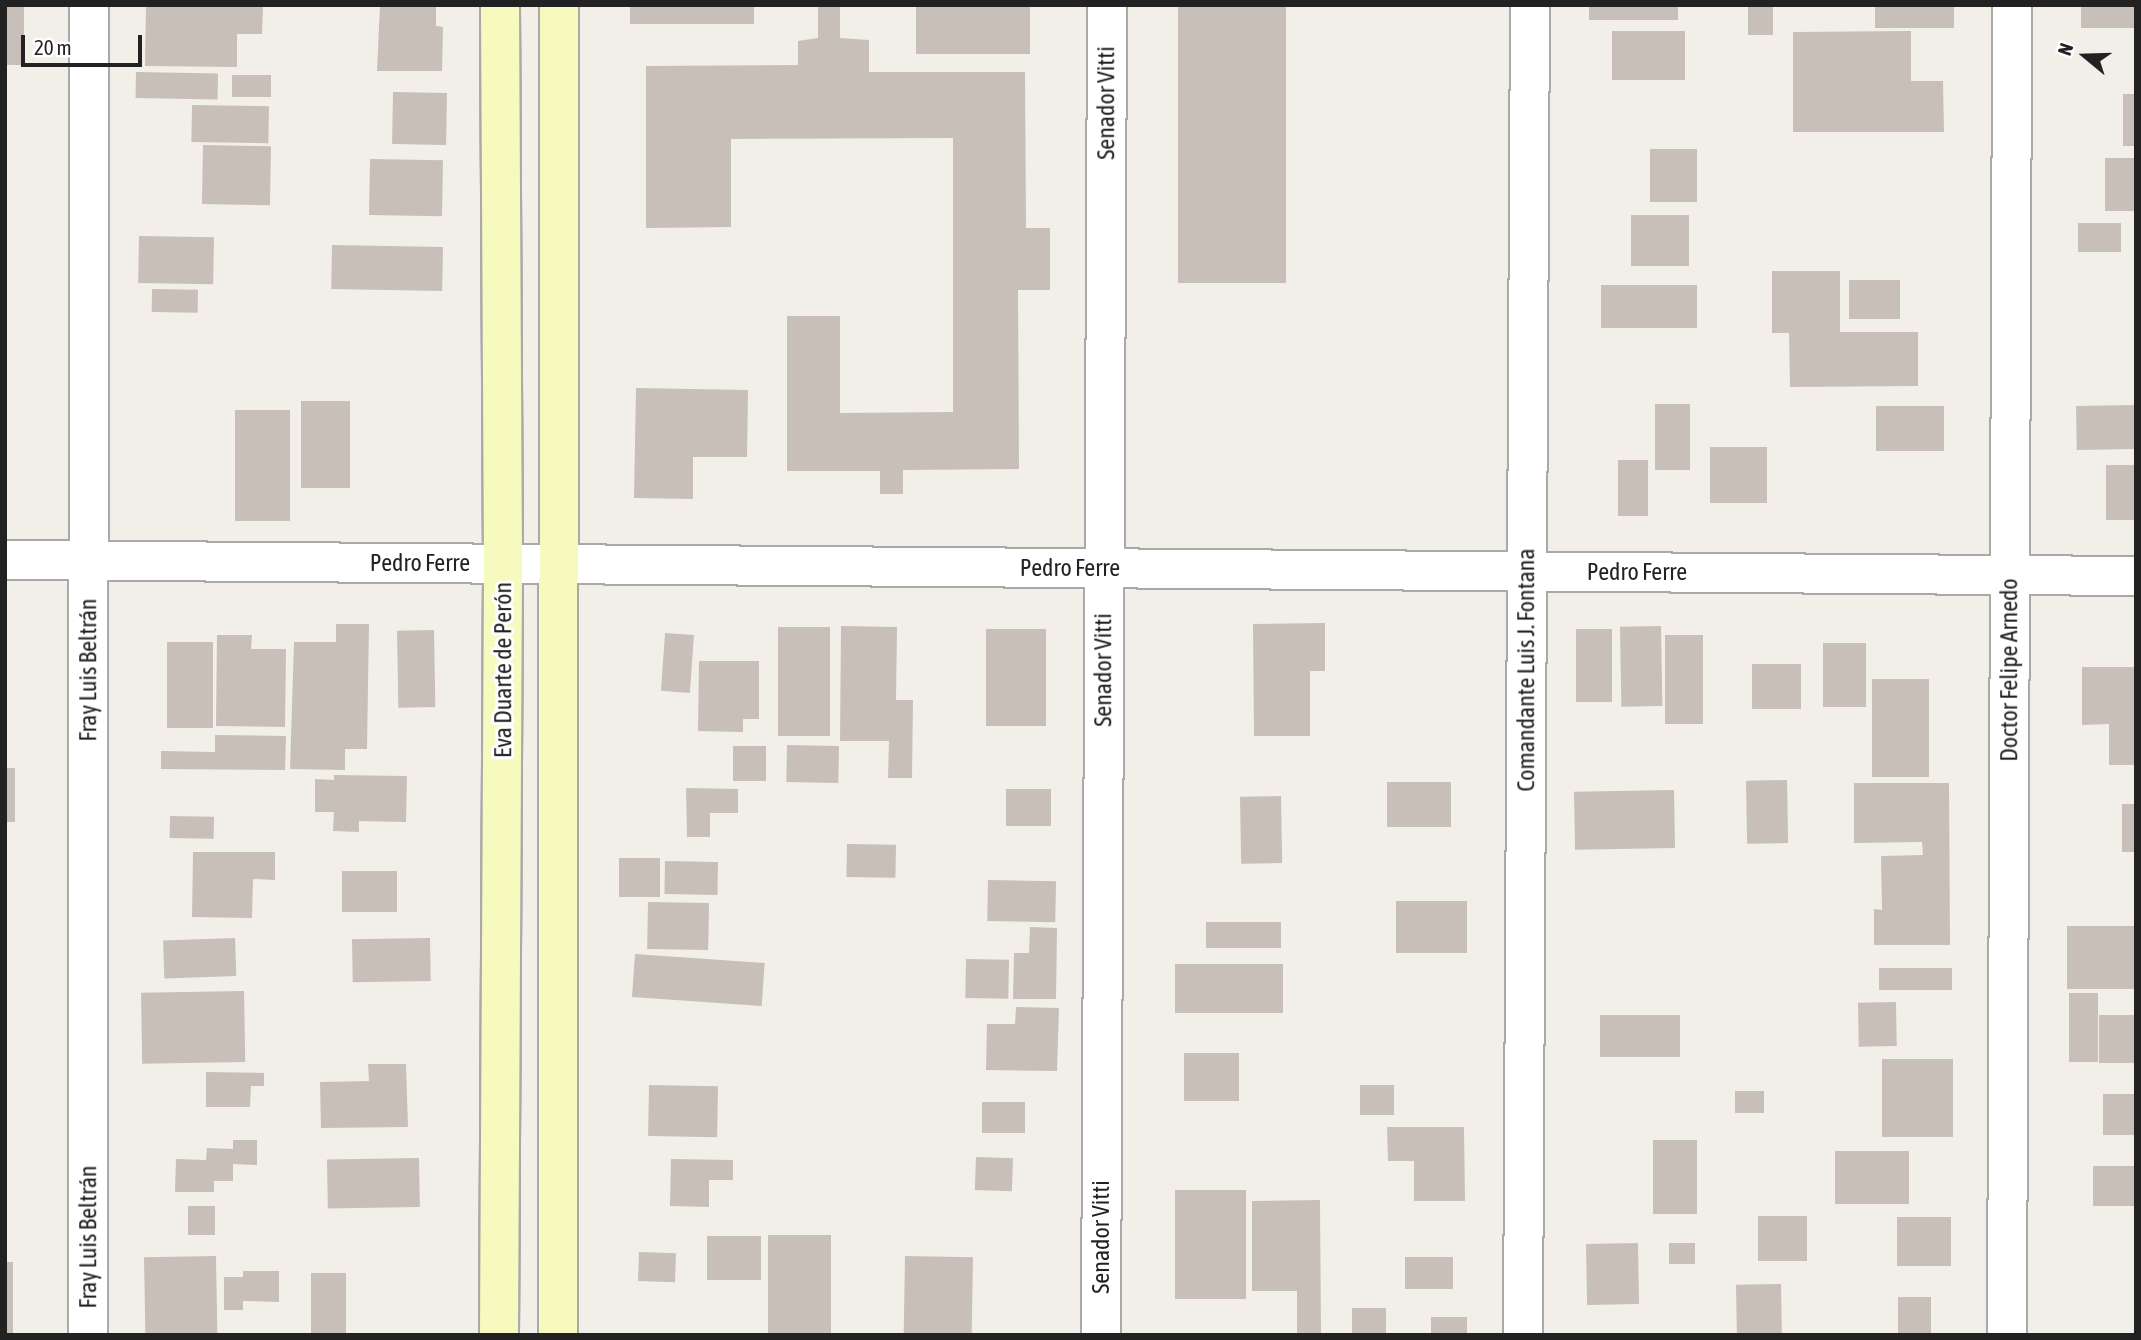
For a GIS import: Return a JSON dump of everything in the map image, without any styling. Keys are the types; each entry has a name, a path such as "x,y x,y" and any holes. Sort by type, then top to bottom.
{"street":[{"name":"Fray Luis Beltrán","path":"88,1335 89,5"},
{"name":"Eva Duarte de Perón","path":"499,1335 503,563 500,5"},
{"path":"558,1335 561,564 559,5"},
{"name":"Senador Vitti","path":"1101,1335 1107,5"},
{"name":"Comandante Luis J. Fontana","path":"1523,1335 1530,5"},
{"name":"Doctor Felipe Arnedo","path":"2007,1335 2012,5"},
{"name":"Pedro Ferre","path":"5,560 2136,576"}],"building":[{"path":"5,5 24,5 24,65 5,65"},
{"path":"146,5 263,5 262,34 237,34 237,67 145,66"},
{"path":"380,5 436,6 436,26 443,27 442,71 377,71"},
{"path":"630,5 754,5 754,24 630,24"},
{"path":"818,5 840,5 840,38 869,40 869,72 1025,72 1026,228 1050,228 1050,290 1018,290 1019,469 903,470 903,494 880,494 880,471 787,471 787,316 840,316 840,413 953,412 953,138 731,139 731,227 646,228 646,66 798,65 798,41 818,38"},
{"path":"916,5 1030,5 1030,54 916,54"},
{"path":"1178,5 1286,5 1286,283 1178,283"},
{"path":"1589,5 1678,5 1678,20 1589,20"},
{"path":"1748,5 1773,5 1773,35 1748,35"},
{"path":"1875,5 1954,5 1954,28 1875,28"},
{"path":"2081,5 2136,5 2136,28 2081,28"},
{"path":"1612,31 1685,31 1685,80 1612,80"},
{"path":"1911,31 1911,81 1943,81 1944,132 1793,132 1793,32"},
{"path":"136,72 218,73 218,99 136,98"},
{"path":"232,75 271,75 271,97 232,97"},
{"path":"393,92 447,93 446,145 392,144"},
{"path":"2123,94 2136,94 2136,146 2123,146"},
{"path":"192,105 269,106 268,143 191,142"},
{"path":"203,145 271,146 270,205 202,204"},
{"path":"1650,149 1697,149 1697,202 1650,202"},
{"path":"2105,158 2136,158 2136,211 2105,211"},
{"path":"370,159 443,160 442,216 369,215"},
{"path":"1631,215 1689,215 1689,266 1631,266"},
{"path":"2078,223 2121,223 2121,252 2078,252"},
{"path":"139,236 214,237 213,284 138,283"},
{"path":"332,245 443,247 442,291 331,289"},
{"path":"1772,271 1840,271 1840,332 1918,332 1918,386 1790,387 1789,333 1772,333"},
{"path":"1849,280 1900,280 1900,319 1849,319"},
{"path":"1601,285 1697,285 1697,328 1601,328"},
{"path":"152,289 198,290 198,313 152,312"},
{"path":"636,388 748,390 747,457 693,457 693,499 634,498"},
{"path":"301,401 350,401 350,488 301,488"},
{"path":"1655,404 1690,404 1690,470 1655,470"},
{"path":"2134,405 2135,449 2077,450 2076,406"},
{"path":"1876,406 1944,406 1944,451 1876,451"},
{"path":"235,410 290,410 290,521 235,521"},
{"path":"1710,447 1767,447 1767,503 1710,503"},
{"path":"1618,460 1648,460 1648,516 1618,516"},
{"path":"2106,465 2136,465 2136,520 2106,520"},
{"path":"1325,623 1325,671 1310,671 1310,736 1254,736 1253,624"},
{"path":"336,624 369,624 367,749 345,749 345,770 290,769 294,642 336,642"},
{"path":"841,626 897,627 896,700 913,700 912,778 888,778 889,741 840,741"},
{"path":"1661,626 1662,706 1621,707 1620,627"},
{"path":"778,627 830,627 830,736 778,736"},
{"path":"986,629 1046,629 1046,726 986,726"},
{"path":"1576,629 1612,629 1612,702 1576,702"},
{"path":"434,630 435,707 398,708 397,631"},
{"path":"665,633 694,635 690,693 661,691"},
{"path":"217,635 252,635 251,649 286,649 285,727 216,726"},
{"path":"1665,635 1703,635 1703,724 1665,724"},
{"path":"167,642 213,642 213,728 167,728"},
{"path":"1823,643 1866,643 1866,707 1823,707"},
{"path":"699,661 759,661 759,719 743,719 743,732 698,731"},
{"path":"1752,664 1801,664 1801,709 1752,709"},
{"path":"2082,667 2136,667 2136,765 2109,765 2109,724 2082,725"},
{"path":"1872,679 1929,679 1929,777 1872,777"},
{"path":"215,735 286,736 285,770 161,769 161,751 215,752"},
{"path":"787,745 839,746 838,783 786,782"},
{"path":"733,746 766,746 766,781 733,781"},
{"path":"5,768 15,768 15,822 5,822"},
{"path":"334,775 407,776 406,822 359,821 359,832 333,831 334,812 315,812 315,779 334,780"},
{"path":"1787,780 1788,843 1747,844 1746,781"},
{"path":"1387,782 1451,782 1451,827 1387,827"},
{"path":"1854,783 1949,783 1950,945 1874,945 1874,909 1882,910 1881,856 1923,855 1922,842 1854,843"},
{"path":"686,788 738,789 738,813 710,813 710,837 687,837"},
{"path":"1006,789 1051,789 1051,826 1006,826"},
{"path":"1674,790 1675,848 1575,850 1574,792"},
{"path":"1281,796 1282,863 1241,864 1240,797"},
{"path":"2122,804 2136,804 2136,852 2122,852"},
{"path":"170,816 214,817 214,839 170,838"},
{"path":"847,844 896,845 895,878 846,877"},
{"path":"193,852 275,852 275,880 253,879 252,918 192,917"},
{"path":"619,858 660,858 660,897 619,897"},
{"path":"665,861 718,862 717,895 664,894"},
{"path":"342,871 397,871 397,912 342,912"},
{"path":"988,880 1056,881 1055,922 987,921"},
{"path":"1396,901 1467,901 1467,953 1396,953"},
{"path":"648,902 709,903 708,950 647,949"},
{"path":"1206,922 1281,922 1281,948 1206,948"},
{"path":"2067,926 2136,926 2136,989 2067,989"},
{"path":"1030,927 1057,928 1056,999 1013,999 1014,953 1029,953"},
{"path":"235,938 236,976 164,978 163,941"},
{"path":"430,938 431,981 353,982 352,939"},
{"path":"635,954 765,963 762,1006 632,997"},
{"path":"966,959 1009,960 1008,999 965,998"},
{"path":"1175,964 1283,964 1283,1013 1175,1013"},
{"path":"1879,968 1952,968 1952,990 1879,990"},
{"path":"244,991 245,1062 142,1064 141,993"},
{"path":"2069,993 2098,993 2098,1062 2069,1062"},
{"path":"1896,1002 1897,1046 1859,1047 1858,1003"},
{"path":"1016,1007 1059,1008 1057,1071 986,1070 987,1024 1015,1024"},
{"path":"1600,1015 1680,1015 1680,1057 1600,1057"},
{"path":"2099,1015 2136,1015 2136,1063 2099,1063"},
{"path":"1184,1053 1239,1053 1239,1101 1184,1101"},
{"path":"1882,1059 1953,1059 1953,1137 1882,1137"},
{"path":"368,1064 406,1064 408,1127 321,1128 320,1082 369,1081"},
{"path":"206,1072 264,1073 264,1086 251,1086 250,1107 206,1107"},
{"path":"649,1085 718,1086 717,1137 648,1136"},
{"path":"1360,1085 1394,1085 1394,1115 1360,1115"},
{"path":"1735,1091 1764,1091 1764,1113 1735,1113"},
{"path":"2103,1094 2136,1094 2136,1135 2103,1135"},
{"path":"982,1102 1025,1102 1025,1133 982,1133"},
{"path":"1387,1127 1464,1127 1465,1201 1414,1201 1414,1161 1388,1161"},
{"path":"233,1140 257,1140 257,1165 233,1164 233,1181 214,1181 214,1192 175,1192 176,1159 206,1160 207,1148 233,1149"},
{"path":"1653,1140 1697,1140 1697,1214 1653,1214"},
{"path":"1835,1151 1909,1151 1909,1204 1835,1204"},
{"path":"976,1157 1013,1158 1012,1191 975,1190"},
{"path":"419,1158 420,1207 328,1209 327,1160"},
{"path":"671,1159 733,1160 733,1180 709,1180 709,1207 670,1206"},
{"path":"2093,1166 2136,1166 2136,1206 2093,1206"},
{"path":"1175,1190 1246,1190 1246,1299 1175,1299"},
{"path":"1320,1200 1321,1335 1297,1335 1297,1291 1252,1291 1252,1201"},
{"path":"188,1206 215,1206 215,1235 188,1235"},
{"path":"1758,1216 1807,1216 1807,1261 1758,1261"},
{"path":"1897,1217 1951,1217 1951,1266 1897,1266"},
{"path":"768,1235 831,1235 831,1335 768,1335"},
{"path":"707,1236 761,1236 761,1280 707,1280"},
{"path":"1638,1243 1639,1304 1587,1305 1586,1244"},
{"path":"1669,1243 1695,1243 1695,1264 1669,1264"},
{"path":"639,1252 676,1253 675,1282 638,1281"},
{"path":"216,1256 217,1335 145,1335 144,1257"},
{"path":"905,1256 973,1257 972,1335 904,1335"},
{"path":"1405,1257 1453,1257 1453,1289 1405,1289"},
{"path":"5,1262 13,1262 13,1335 5,1335"},
{"path":"243,1271 279,1271 279,1302 243,1301 243,1310 224,1310 224,1277 243,1277"},
{"path":"311,1273 346,1273 346,1334 311,1334"},
{"path":"1781,1284 1782,1334 1737,1335 1736,1285"},
{"path":"1898,1297 1931,1297 1931,1335 1898,1335"},
{"path":"1352,1308 1386,1308 1386,1335 1352,1335"},
{"path":"1431,1317 1467,1317 1467,1335 1431,1335"}]}
